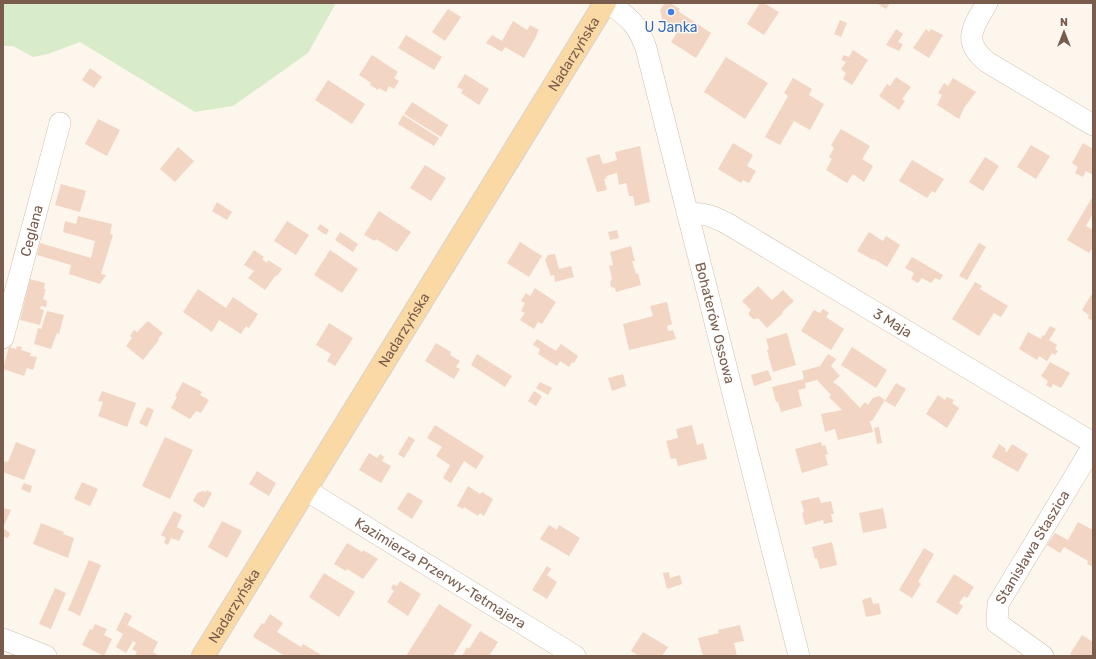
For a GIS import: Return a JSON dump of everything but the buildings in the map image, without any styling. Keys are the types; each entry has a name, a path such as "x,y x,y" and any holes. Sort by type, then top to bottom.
{"main road":[{"name":"Nadarzyńska","path":"203,656 605,3"}],"street":[{"name":"Bohaterów Ossowa","path":"609,3 629,18 642,36 799,656"},
{"path":"987,3 972,32 972,44 977,54 987,62 1093,125"},
{"name":"Ceglana","path":"3,338 60,123"},
{"name":"3 Maja","path":"688,214 704,214 728,224 1093,445"},
{"name":"Stanisława Staszica","path":"1043,656 997,623 998,604 1093,445"},
{"name":"Kazimierza Przerwy-Tetmajera","path":"306,490 575,656"},
{"path":"3,639 46,656"}],"green space":[{"path":"3,3 336,3 308,53 233,106 195,112 80,42 48,54 33,57 13,46 3,46"}],"place":[{"name":"U Janka","path":"671,12"}]}
